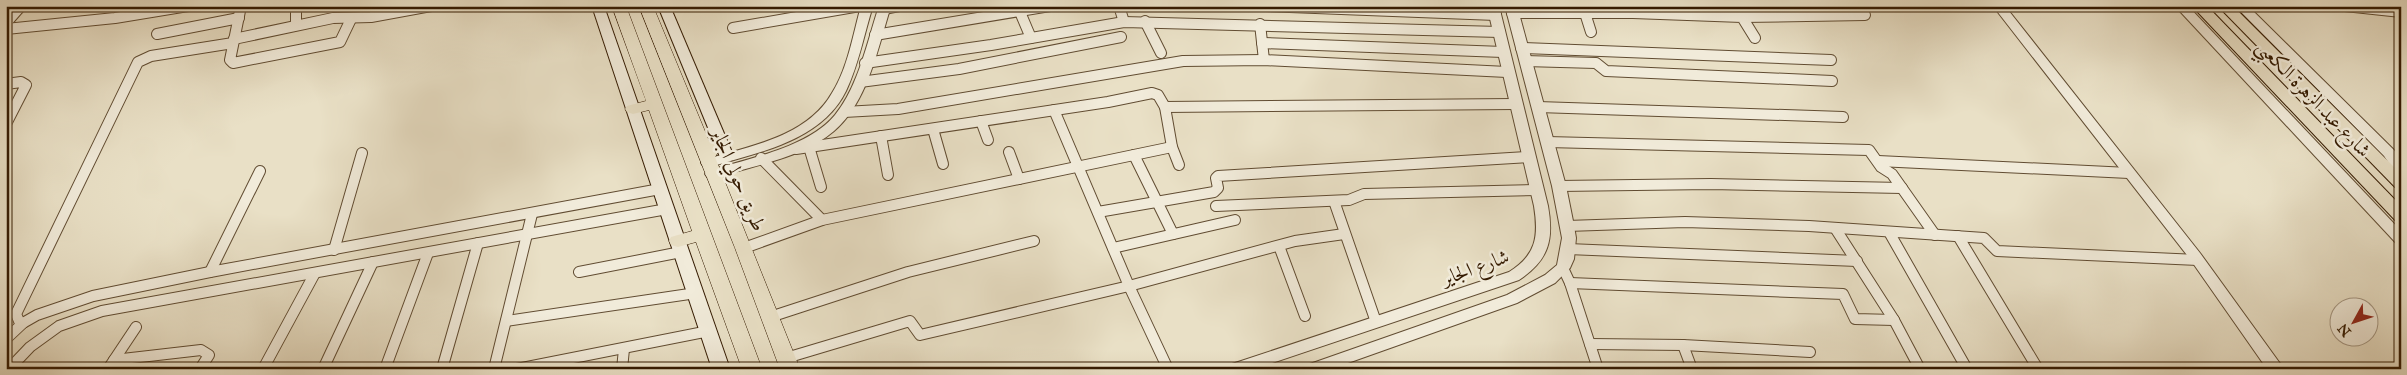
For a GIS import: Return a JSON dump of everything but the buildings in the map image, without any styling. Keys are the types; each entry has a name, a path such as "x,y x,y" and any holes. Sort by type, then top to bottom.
{"highway":[{"path":"619,6 752,369"},
{"name":"طريق حولي الجاير","path":"646,6 744,248 788,363"},
{"path":"634,109 654,104"},
{"path":"709,165 719,138"},
{"path":"680,247 703,234"}],"main road":[{"path":"598,6 721,369"},
{"path":"664,6 727,157"},
{"name":"شارع عبد الزهرة الكعبي","path":"2199,6 2401,216"},
{"name":"شارع عبد الزهرة الكعبي","path":"2225,6 2399,182"},
{"path":"2226,55 2246,56"}],"street":[{"path":"6,23 21,6"},
{"path":"6,29 115,18 188,6"},
{"path":"241,6 230,60 233,63 343,40 351,18"},
{"path":"296,6 296,25"},
{"path":"22,324 16,314 138,62 151,56 234,41 296,25 333,18 371,18 431,6"},
{"path":"733,28 817,10 860,6"},
{"path":"709,165 727,157 754,157 817,120 831,106 839,92 867,6"},
{"path":"780,152 823,133 844,112 860,82 884,8 900,6"},
{"path":"875,34 1050,6"},
{"path":"1119,6 1124,22"},
{"path":"1266,6 1494,11"},
{"path":"1675,6 1679,15"},
{"path":"1720,6 1726,17"},
{"path":"1754,6 1760,16"},
{"path":"1999,6 2198,260 2276,369"},
{"path":"2181,6 2401,240"},
{"path":"2241,6 2389,153 2400,169 2399,182"},
{"path":"2345,6 2401,12"},
{"path":"1598,369 1563,268 1568,250 1567,226 1559,186 1511,10 1585,13 1600,10 1632,10 1726,17 1865,15"},
{"name":"شارع الجاير","path":"1244,367 1514,276 1528,267 1538,257 1544,232 1537,190 1507,72 1494,11"},
{"path":"1020,12 1033,56"},
{"path":"1585,13 1590,32"},
{"path":"1742,17 1755,38"},
{"path":"157,34 239,18"},
{"path":"1145,21 1161,53"},
{"path":"865,63 1124,22 1260,24 1500,32"},
{"path":"1260,24 1264,60"},
{"path":"860,82 1033,56 1121,37"},
{"path":"1262,43 1503,52"},
{"path":"1523,54 1832,60"},
{"path":"1523,54 1596,63 1606,71 1832,81"},
{"path":"844,112 898,109 1183,61 1264,60 1507,72"},
{"path":"6,84 21,82 26,85 6,124"},
{"path":"709,165 809,147 1054,110 1152,93 1158,95 1166,107 1172,147 1178,165"},
{"path":"1166,107 1515,104"},
{"path":"1538,107 1843,117"},
{"path":"1054,110 1129,286 1168,369"},
{"path":"981,121 988,140"},
{"path":"933,128 943,164"},
{"path":"881,136 888,175"},
{"path":"1547,142 1869,150 1881,167 1892,174 1935,235"},
{"path":"809,147 822,187"},
{"path":"744,248 822,220 896,202 1172,147"},
{"path":"1009,152 1019,179"},
{"path":"334,250 362,153"},
{"path":"1134,155 1158,200 1173,234"},
{"path":"1098,212 1158,200 1214,192 1218,188 1216,178 1218,176 1528,156"},
{"path":"754,157 822,220"},
{"path":"1878,161 2129,173"},
{"path":"210,272 260,171"},
{"path":"1559,186 1711,184 1902,188"},
{"path":"6,328 22,324 53,308 86,298 210,272 660,189"},
{"path":"1216,206 1349,200 1364,194 1537,190"},
{"path":"1334,201 1376,322"},
{"path":"9,369 30,347 59,326 102,311 666,209"},
{"path":"494,369 532,214"},
{"path":"1113,248 1235,220"},
{"path":"1567,226 1685,222 1835,228 1984,238 1997,252 2198,260"},
{"path":"1835,228 1894,320 1920,369"},
{"path":"1889,232 1967,369"},
{"path":"788,363 910,321 920,335 1129,286 1296,241 1344,234"},
{"path":"1958,236 2038,369"},
{"path":"770,317 908,272 1034,241"},
{"path":"442,369 478,244"},
{"path":"1278,246 1305,316"},
{"path":"579,272 680,247"},
{"path":"1568,250 1857,261"},
{"path":"386,369 428,253"},
{"path":"323,369 373,262"},
{"name":"شارع الجاير","path":"1313,369 1512,299 1550,279 1563,268"},
{"path":"263,369 315,273"},
{"path":"1570,284 1843,294 1855,319 1894,320"},
{"path":"506,321 696,293"},
{"path":"6,340 22,324"},
{"path":"111,364 136,327"},
{"path":"518,369 709,331"},
{"path":"1590,344 1684,345 1810,352"},
{"path":"1684,345 1692,369"},
{"path":"622,369 624,349"},
{"path":"111,364 201,350 208,355 200,369"}]}
